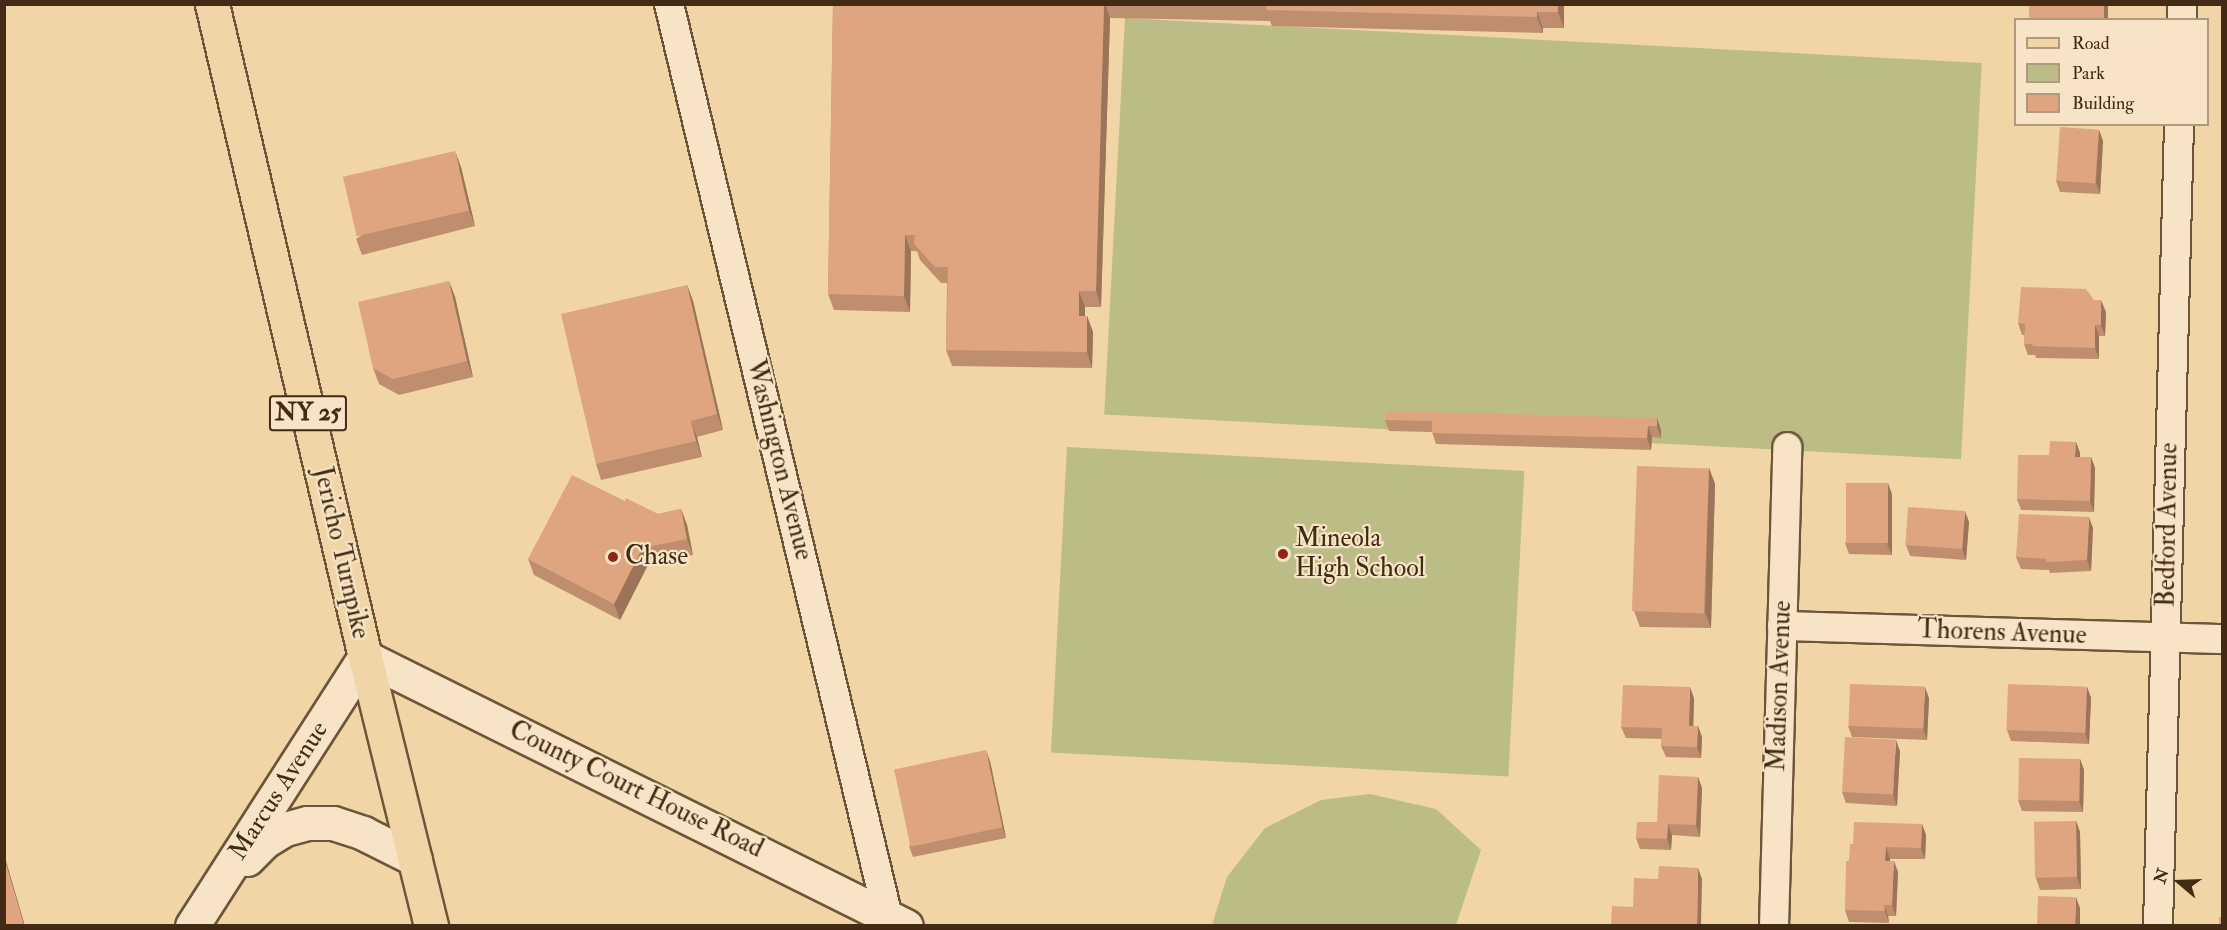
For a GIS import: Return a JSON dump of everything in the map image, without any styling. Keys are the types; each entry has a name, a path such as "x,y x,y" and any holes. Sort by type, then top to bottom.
{"main road":[{"name":"Jericho Turnpike","path":"212,4 365,657 431,926"},
{"name":"County Court House Road","path":"365,657 897,921"},
{"name":"Marcus Avenue","path":"192,926 365,657"},
{"path":"192,926 246,859 266,841 285,829 307,823 333,823 363,832 415,859"}],"street":[{"name":"Washington Avenue","path":"669,4 897,921"},
{"name":"Bedford Avenue","path":"2158,926 2179,126"},
{"name":"Madison Avenue","path":"1774,926 1787,447"},
{"name":"Thorens Avenue","path":"1782,626 2223,639"}],"green space":[{"path":"1125,18 1982,63 1961,459 1104,414"},
{"path":"1067,447 1524,471 1508,777 1051,753"},
{"path":"1370,794 1436,809 1481,850 1456,925 1212,925 1227,877 1265,828 1321,800"}],"building":[{"path":"833,4 1104,4 1096,291 1079,291 1079,316 1087,316 1087,352 946,350 948,267 935,267 914,244 915,235 905,235 904,296 828,294"},
{"path":"1224,4 1558,4 1558,12 1537,12 1537,17 1266,10 1266,5"},
{"path":"2029,4 2104,4 2104,18 2029,18"},
{"path":"2060,127 2099,130 2095,184 2056,181"},
{"path":"455,151 469,210 357,236 343,177"},
{"path":"449,281 467,361 393,379 373,368 358,302"},
{"path":"687,285 717,414 691,421 696,441 596,464 561,314"},
{"path":"2021,287 2086,289 2094,300 2101,300 2101,325 2095,325 2095,348 2024,344 2025,324 2018,323"},
{"path":"1386,411 1657,418 1657,426 1648,426 1647,438 1432,433 1432,421 1385,420"},
{"path":"2050,441 2076,442 2075,457 2091,457 2090,501 2017,499 2018,455 2049,455"},
{"path":"1637,466 1709,469 1704,613 1632,611"},
{"name":"Chase","path":"572,475 658,514 681,509 687,539 652,546 645,543 614,604 528,559"},
{"path":"1846,483 1888,483 1888,543 1846,543"},
{"path":"1908,507 1965,511 1962,549 1905,545"},
{"path":"2019,514 2089,517 2087,560 2046,562 2046,559 2016,557"},
{"path":"1850,684 1925,687 1923,729 1849,726"},
{"path":"2008,684 2087,687 2085,733 2006,730"},
{"path":"1623,685 1690,687 1689,726 1698,726 1697,747 1661,746 1662,728 1621,727"},
{"path":"1845,737 1896,740 1893,795 1842,792"},
{"path":"986,750 1002,827 910,847 894,770"},
{"path":"2019,758 2080,759 2079,801 2018,800"},
{"path":"1659,775 1698,777 1696,825 1668,824 1667,839 1636,838 1637,822 1657,822"},
{"path":"2076,821 2077,877 2035,878 2034,822"},
{"path":"1854,822 1922,824 1921,848 1886,847 1885,861 1894,861 1892,905 1884,905 1885,911 1845,910 1846,861 1849,861 1850,844 1853,844"},
{"path":"4,858 24,926 4,926"},
{"path":"1659,866 1698,868 1697,926 1611,926 1612,906 1633,907 1634,878 1658,879"},
{"path":"2222,877 2222,901 2221,901"},
{"path":"2038,896 2076,897 2075,926 2037,926"},
{"path":"2219,917 2222,917 2222,926 2219,926"}],"place":[{"name":"Mineola High School","path":"1283,554"},
{"name":"Chase","path":"613,557"}]}
